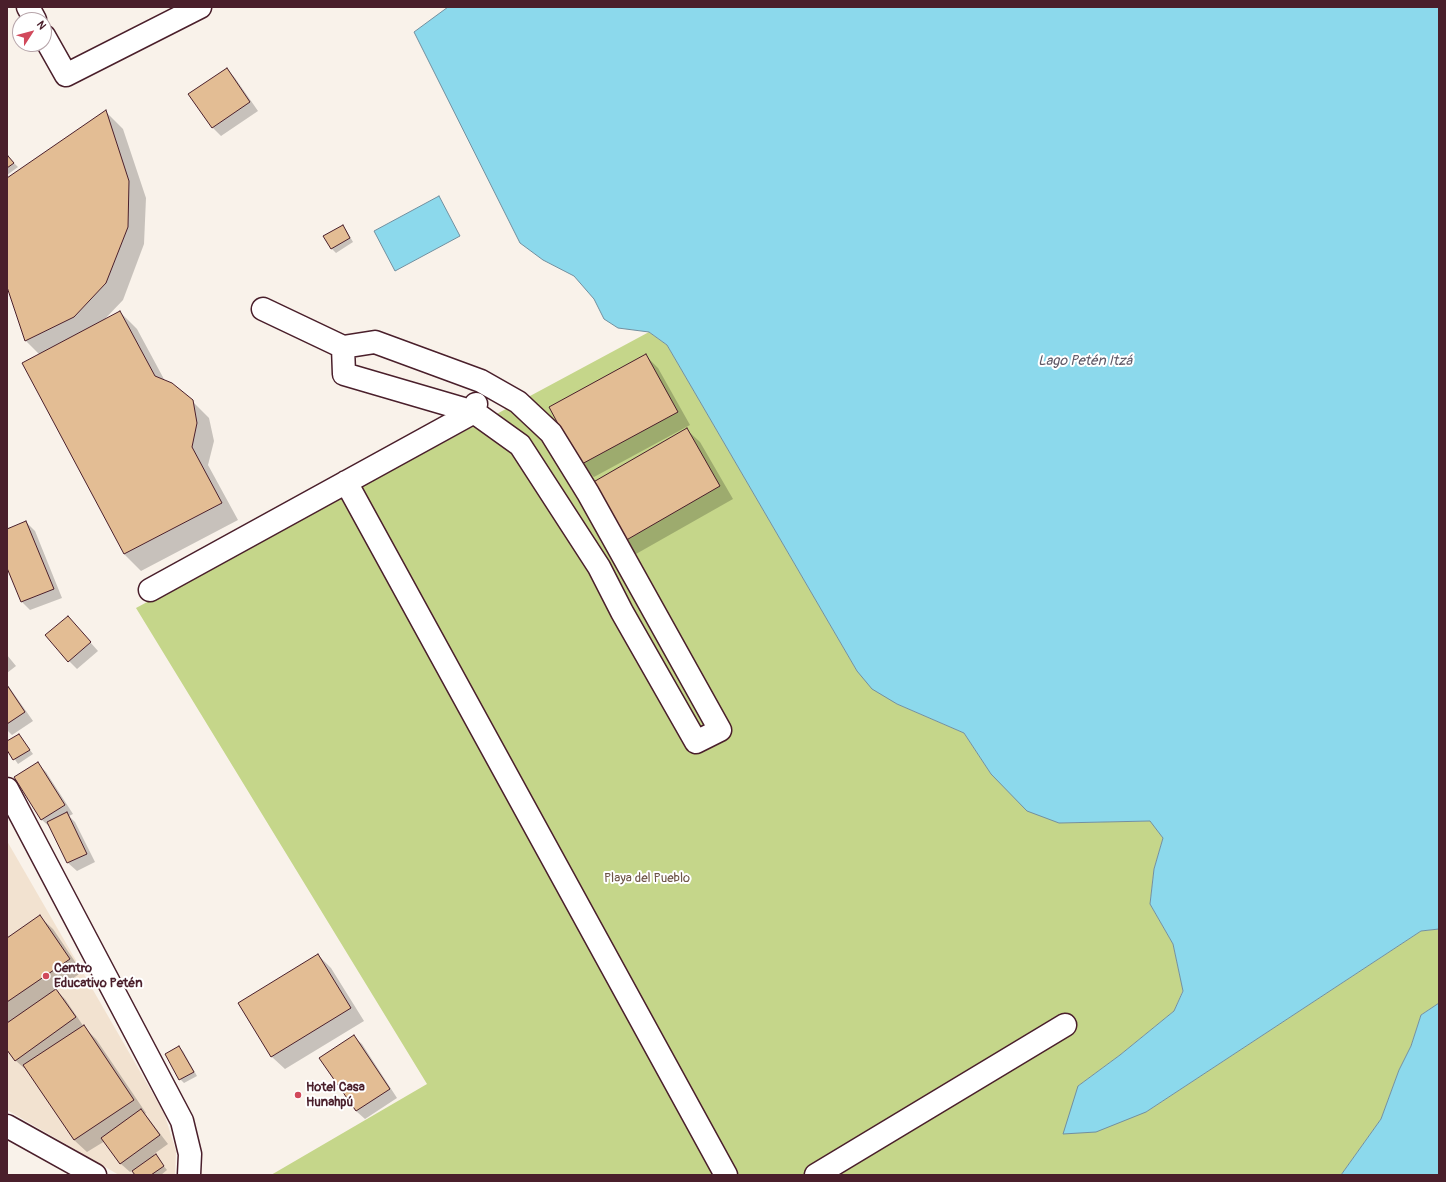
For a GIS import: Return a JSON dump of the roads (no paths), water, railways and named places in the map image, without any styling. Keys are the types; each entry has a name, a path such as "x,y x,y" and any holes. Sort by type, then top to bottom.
{"street":[{"path":"52,50 66,75 200,7"},
{"path":"263,309 343,347 375,342 481,381 518,402 551,433 588,493 720,730 696,742 622,612 599,567 520,445 474,412 344,374 343,347"},
{"path":"150,590 474,412 481,381"},
{"path":"346,482 726,1175"},
{"path":"599,567 623,555"},
{"path":"7,789 182,1121 190,1154 189,1175"},
{"path":"816,1175 1064,1025"},
{"path":"7,1126 95,1175"}],"water":[{"name":"Lago Petén Itzá","path":"448,7 1439,7 1439,929 1421,931 1146,1112 1096,1132 1063,1134 1078,1086 1120,1055 1174,1011 1183,991 1173,944 1150,904 1154,869 1163,838 1150,821 1059,823 1027,811 991,774 964,733 897,704 872,689 857,671 667,345 649,332 618,328 604,319 594,299 574,276 543,260 520,243 414,32"},
{"path":"439,196 460,236 395,271 374,231"},
{"path":"1439,1003 1439,1175 1341,1175 1381,1119 1399,1070 1411,1046 1421,1015"}],"place":[{"name":"Centro Educativo Petén","path":"46,976"},
{"name":"Hotel Casa Hunahpú","path":"298,1095"}],"park label":[{"name":"Playa del Pueblo","path":"647,879"}]}
